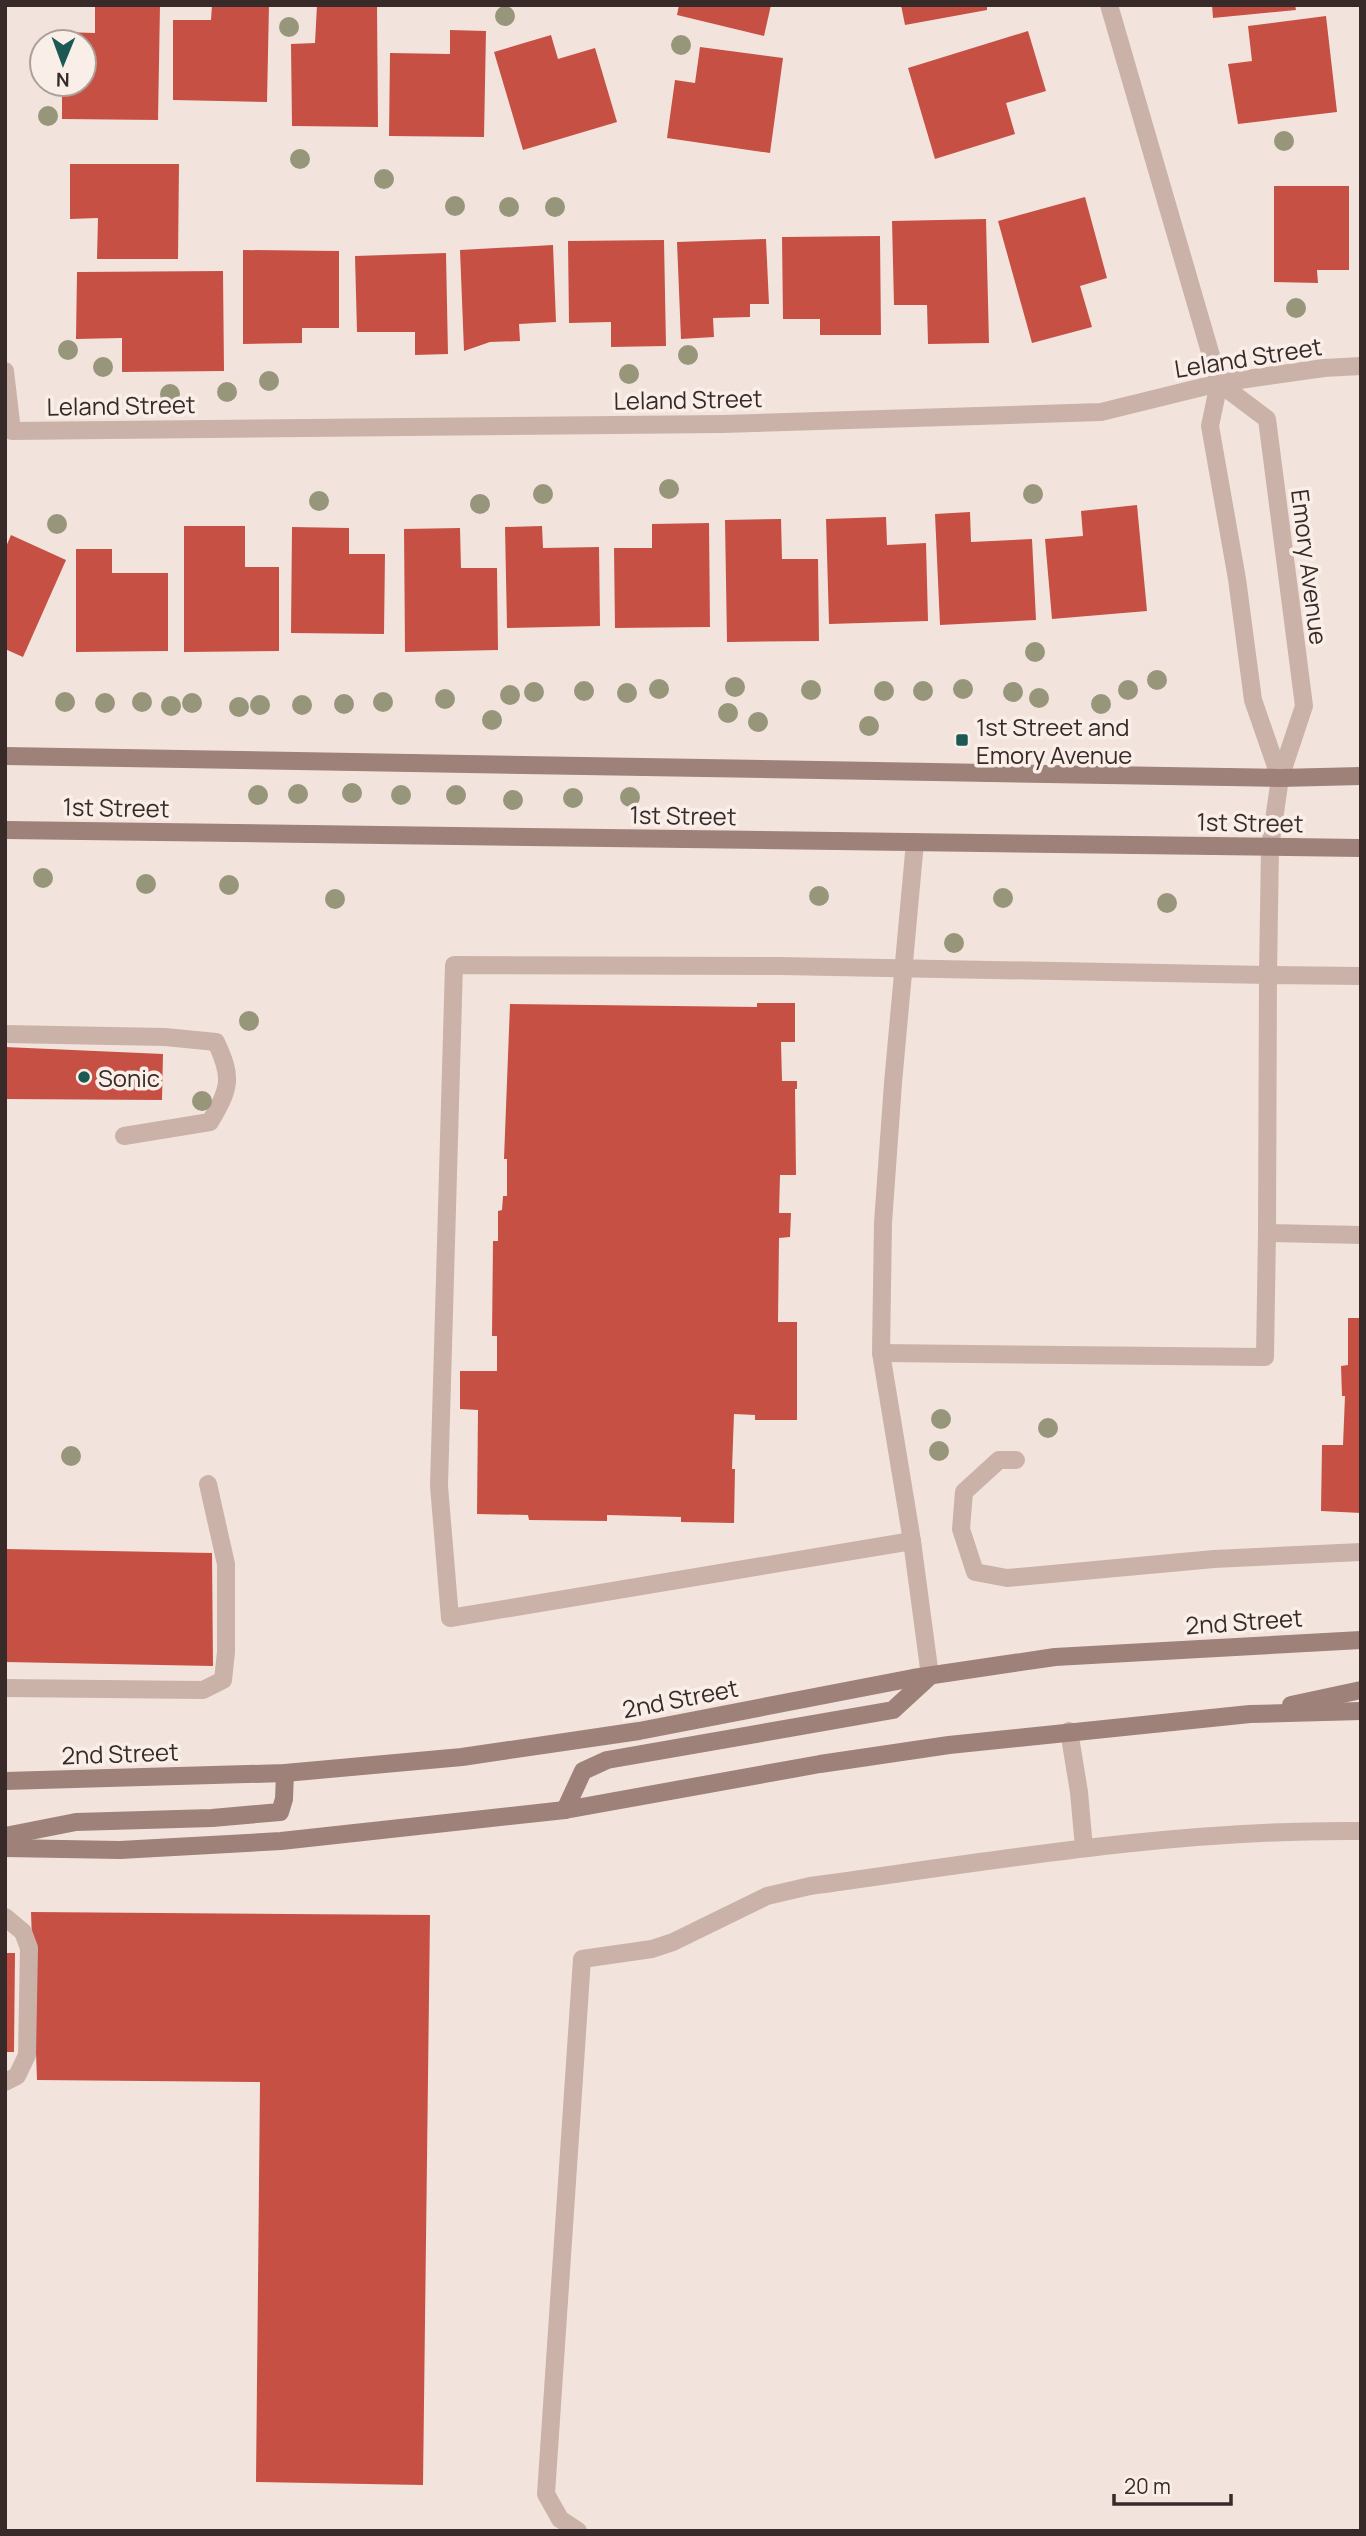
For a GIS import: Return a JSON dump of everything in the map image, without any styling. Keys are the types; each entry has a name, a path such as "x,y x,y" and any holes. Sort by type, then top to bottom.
{"street":[{"name":"Emory Avenue","path":"1110,5 1219,383 1210,426 1237,579 1253,700 1280,778"},
{"name":"Leland Street","path":"5,371 12,431 723,424 1101,412 1219,383 1324,368 1361,366"},
{"name":"Emory Avenue","path":"881,1353 1265,1357 1270,847 1280,778 1304,706 1267,419 1219,383"},
{"name":"1st Street","path":"5,756 1280,778 1361,776"},
{"name":"1st Street","path":"5,830 1361,848"},
{"path":"565,1810 583,1771 607,1760 893,1710 930,1675 912,1541 881,1353 883,1223 892,1083 915,842"},
{"path":"912,1541 450,1618 439,1486 454,965 905,968 1361,976"},
{"path":"5,1034 165,1037 216,1042 227,1066 226,1095 210,1122 124,1136"},
{"path":"1267,1233 1361,1235"},
{"path":"1016,1461 999,1460 964,1492 961,1529 975,1572 1007,1578 1214,1559 1361,1552"},
{"path":"5,1688 204,1690 223,1680 226,1652 226,1564 208,1483"},
{"name":"2nd Street","path":"5,1781 285,1773 462,1757 639,1731 930,1675 1055,1657 1361,1640"},
{"path":"1250,1714 1361,1690"},
{"path":"5,1848 120,1850 281,1841 565,1810 820,1764 949,1745 1250,1714 1361,1711"},
{"path":"1069,1731 1079,1792 1084,1848"},
{"path":"5,1836 76,1822 212,1818 280,1812 284,1799 285,1773"},
{"path":"578,2531 560,2519 545,2494 582,1959 652,1949 673,1942 767,1896 810,1886 1084,1848 1219,1835 1361,1831"},
{"path":"5,1917 23,1932 29,1948 27,2055 17,2076 5,2082"}],"building":[{"path":"95,5 160,5 158,120 62,119 62,98 98,98 98,28 95,28"},
{"path":"212,5 269,5 267,102 173,100 173,20 211,20"},
{"path":"317,5 377,5 378,127 292,126 291,44 315,43"},
{"path":"679,5 771,5 764,36 677,15"},
{"path":"901,5 987,5 987,10 905,25"},
{"path":"1212,5 1295,5 1296,10 1213,18"},
{"path":"1326,16 1337,112 1238,124 1228,64 1252,61 1248,26"},
{"path":"450,30 486,31 484,137 389,136 390,53 450,54"},
{"path":"1028,31 1046,91 1006,103 1015,134 935,159 908,68"},
{"path":"551,35 558,59 595,48 617,122 523,150 494,52"},
{"path":"700,47 783,58 770,153 667,138 675,80 695,83"},
{"path":"70,164 179,164 178,259 97,259 98,218 70,219"},
{"path":"1274,186 1349,186 1349,270 1317,270 1318,283 1274,282"},
{"path":"1085,197 1107,278 1080,286 1092,327 1032,343 998,221"},
{"path":"986,219 989,343 928,344 927,305 894,305 892,221"},
{"path":"880,236 881,335 820,335 820,319 783,319 782,237"},
{"path":"766,239 769,304 750,304 750,317 713,318 714,337 681,339 677,242"},
{"path":"664,240 666,346 611,347 611,322 569,323 568,241"},
{"path":"553,245 556,322 519,324 520,341 490,342 464,351 460,250"},
{"path":"243,250 339,251 339,328 302,328 302,343 243,344"},
{"path":"446,253 448,354 415,355 415,332 357,332 355,256"},
{"path":"223,271 224,371 122,372 122,338 76,339 77,272"},
{"path":"1137,505 1147,611 1052,619 1045,539 1083,536 1081,511"},
{"path":"970,512 971,542 1032,539 1036,620 940,625 935,514"},
{"path":"886,517 887,545 926,543 928,621 829,624 826,519"},
{"path":"781,519 782,559 818,559 819,641 727,642 725,520"},
{"path":"709,523 710,627 615,628 614,548 652,548 652,524"},
{"path":"184,526 245,526 245,567 279,567 279,651 184,652"},
{"path":"542,526 543,548 599,547 600,626 507,628 505,527"},
{"path":"292,527 349,528 349,554 385,554 384,634 291,633"},
{"path":"460,528 461,568 497,568 498,650 405,652 404,529"},
{"path":"11,535 66,560 23,657 5,649 5,549"},
{"path":"76,549 112,549 112,573 168,573 168,651 76,652"},
{"path":"757,1003 795,1003 795,1042 781,1042 782,1081 797,1081 797,1089 796,1175 780,1175 779,1213 791,1213 790,1237 779,1238 778,1322 797,1322 797,1420 755,1420 755,1415 734,1414 734,1523 681,1522 681,1517 607,1515 607,1521 529,1520 528,1515 477,1514 478,1410 460,1409 460,1371 497,1371 497,1336 492,1336 493,1241 498,1241 498,1211 502,1210 503,1196 507,1196 507,1159 504,1159 510,1004 757,1007"},
{"name":"Sonic","path":"5,1047 163,1054 162,1100 5,1099"},
{"path":"1348,1318 1361,1318 1361,1513 1321,1511 1322,1445 1343,1445 1345,1396 1342,1396 1341,1366 1348,1365"},
{"path":"5,1549 212,1553 213,1666 5,1662"},
{"path":"31,1912 430,1915 423,2485 256,2482 260,2082 37,2080"},
{"path":"5,1953 15,1953 14,2052 5,2052"}],"place":[{"name":"1st Street and Emory Avenue","path":"962,740"},
{"name":"Sonic","path":"84,1077"}]}
